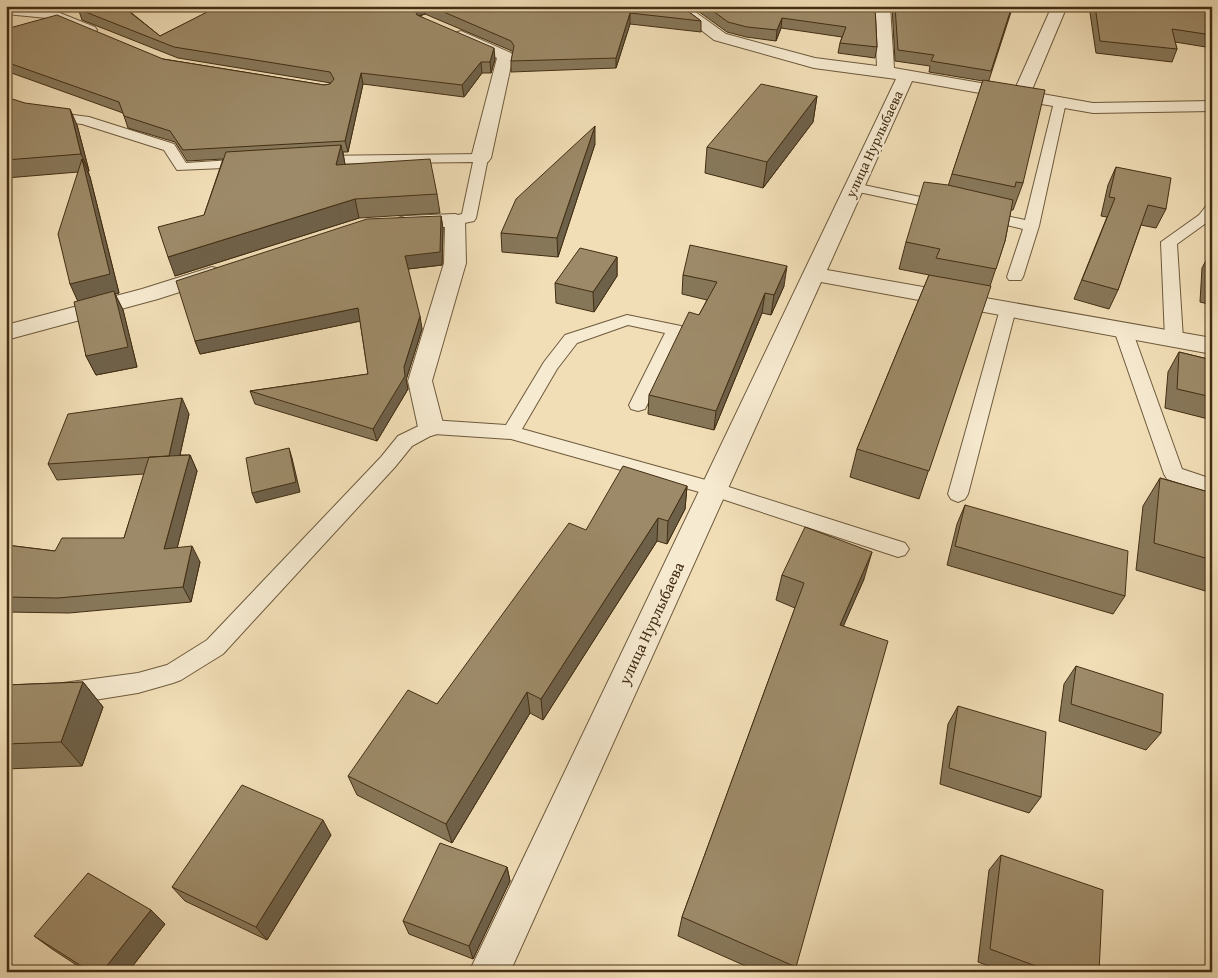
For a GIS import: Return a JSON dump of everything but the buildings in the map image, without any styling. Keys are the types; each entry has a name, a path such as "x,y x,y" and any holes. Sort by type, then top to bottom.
{"street":[{"path":"677,6 720,37 814,63 896,74 882,6"},
{"path":"1020,96 1060,6"},
{"path":"6,9 50,14 102,36"},
{"path":"444,29 505,56 506,62 480,158"},
{"name":"улица Нурлыбаева","path":"488,972 854,186 896,74 1093,108 1212,106"},
{"path":"387,223 455,220 455,264 420,380 431,427"},
{"path":"8,339 235,267"},
{"path":"814,274 1212,346"}],"lane":[{"path":"1015,277 1031,226 1060,102"},
{"path":"6,104 33,114 84,120 169,146 182,167 258,163"},
{"path":"305,160 343,158 480,158 469,218 455,220"},
{"path":"854,186 1031,226"},
{"path":"1174,339 1169,242 1204,218 1212,208"},
{"path":"958,494 1008,309"},
{"path":"511,432 550,366 571,339 627,320 675,330 638,405"},
{"path":"1123,330 1174,474 1212,487"},
{"path":"42,695 69,694 138,683 172,673 215,647 388,462 405,441 431,427 511,432 713,489 898,549"}]}
